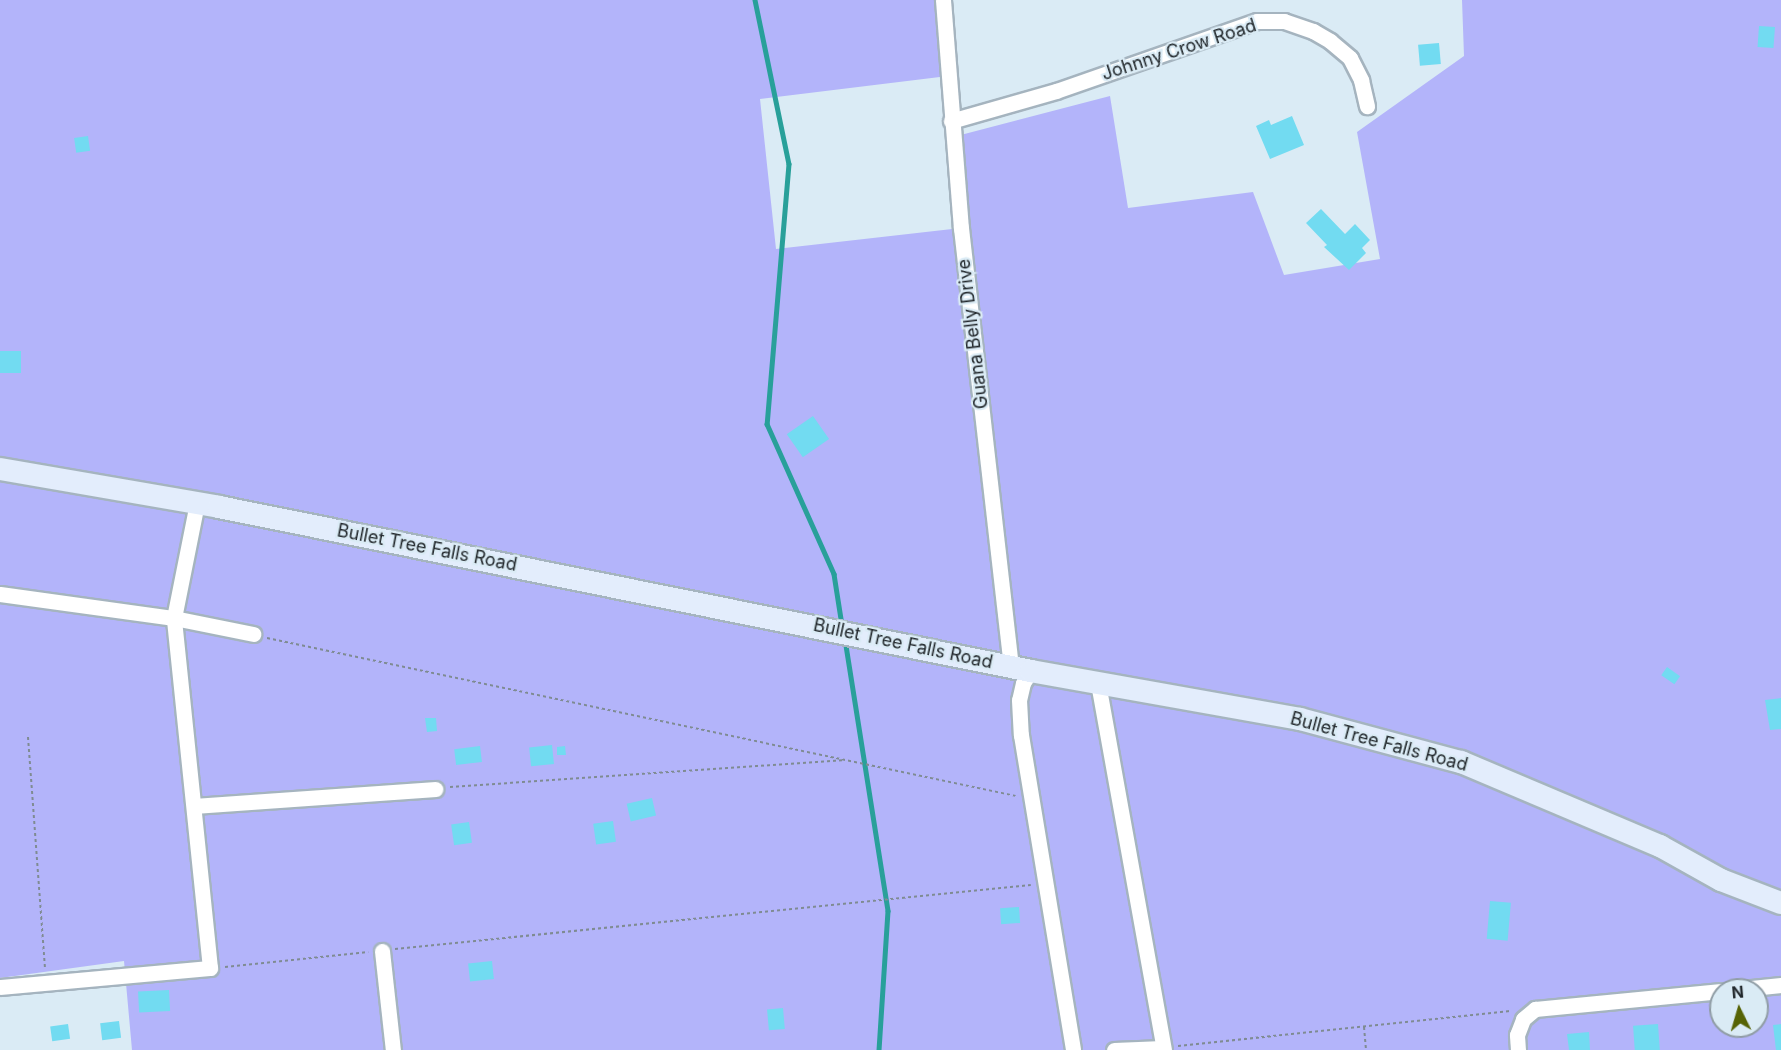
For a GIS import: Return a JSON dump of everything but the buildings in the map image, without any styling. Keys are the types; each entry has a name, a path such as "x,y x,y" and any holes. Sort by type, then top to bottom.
{"main road":[{"name":"Bullet Tree Falls Road","path":"0,469 197,503 1021,668 1300,720 1461,762 1660,846 1721,880 1781,903"}],"street":[{"name":"Guana Belly Drive","path":"944,0 951,121 1021,668"},
{"name":"Johnny Crow Road","path":"951,121 1056,91 1257,21 1284,21 1313,31 1330,41 1350,58 1361,80 1367,106"},
{"path":"0,987 210,968 174,618 197,503"},
{"path":"0,594 174,618 253,634"},
{"path":"1021,668 1023,683 1018,700 1021,735 1073,1050"},
{"path":"1098,683 1164,1049 1114,1050"},
{"path":"194,806 435,789"},
{"path":"382,951 393,1050"},
{"path":"1518,1050 1517,1035 1523,1019 1535,1009 1709,992"}],"path":[{"path":"253,634 1032,800"},
{"path":"28,737 46,983"},
{"path":"435,789 846,760"},
{"path":"210,968 1046,884"},
{"path":"1164,1049 1535,1009"},
{"path":"1364,1027 1366,1050"}],"shaded area":[{"path":"0,0 943,0 948,76 760,99 776,249 961,228 953,137 1110,96 1128,208 1253,192 1284,275 1380,259 1357,132 1464,56 1462,0 1781,0 1781,1050 132,1050 124,961 0,978"}],"waterway":[{"path":"755,0 789,164 767,424 834,574 842,625"},
{"path":"845,639 888,911 879,1050"}]}
